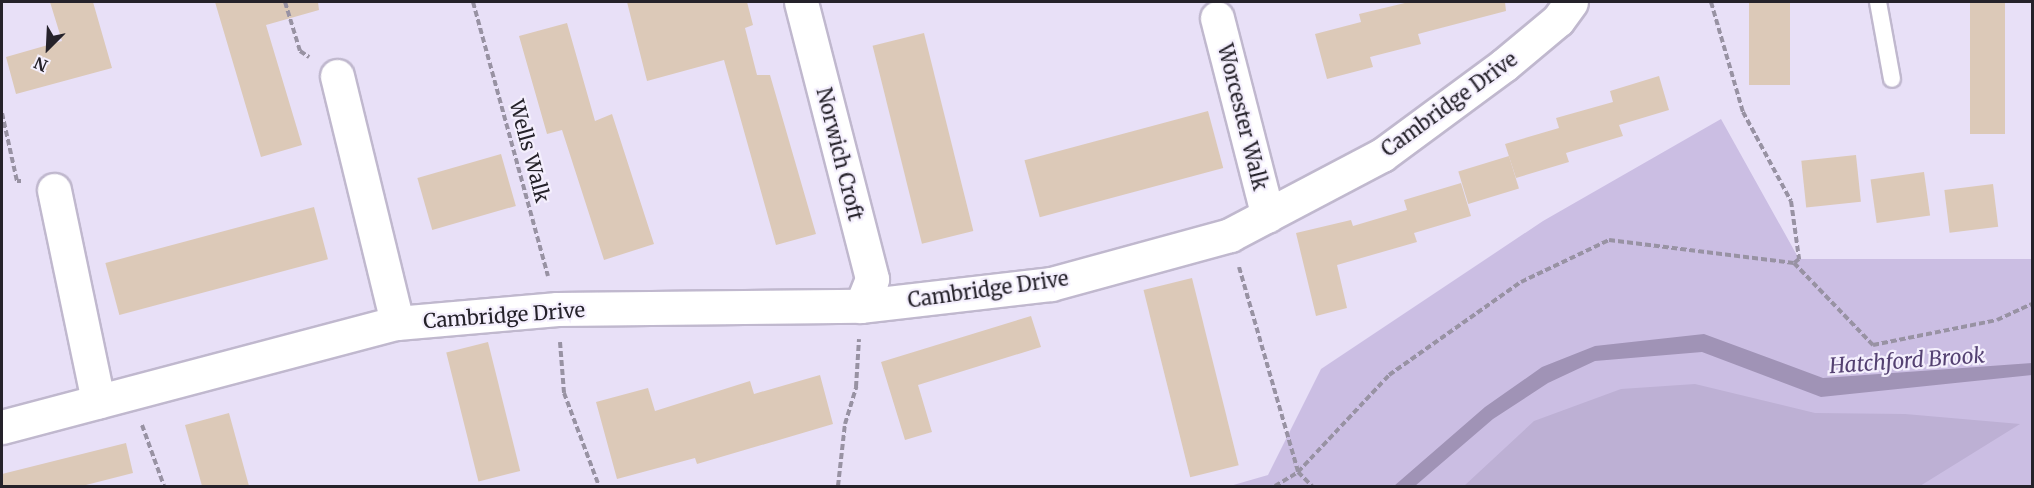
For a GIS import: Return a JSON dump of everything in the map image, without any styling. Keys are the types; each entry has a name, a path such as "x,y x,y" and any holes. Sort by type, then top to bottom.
{"street":[{"name":"Norwich Croft","path":"801,2 872,279 861,306"},
{"name":"Cambridge Drive","path":"2,427 397,323 557,309 861,306 1051,284 1230,235 1268,216 1382,154 1504,65 1558,20 1571,2"},
{"name":"Worcester Walk","path":"1217,18 1268,216"},
{"name":"Cambridge Drive","path":"337,76 397,323"},
{"path":"54,190 98,401"}],"lane":[{"path":"1878,2 1892,79"}],"path":[{"path":"285,2 300,51 337,76"},
{"name":"Wells Walk","path":"473,2 557,309 564,393 599,486"},
{"path":"1711,2 1743,112 1791,201 1799,260 1794,263"},
{"path":"2,113 17,181 54,190"},
{"path":"1230,235 1298,472 1312,486"},
{"path":"1275,486 1298,472 1389,375 1521,282 1609,240 1794,263 1873,345 1997,320 2032,304"},
{"path":"838,486 845,424 856,387 861,306"},
{"path":"131,393 164,486"}],"shaded area":[{"path":"1721,119 1799,259 2032,259 2032,486 1230,486 1268,475 1321,369 1543,221"},
{"path":"1704,334 1823,378 2032,363 2032,375 1821,397 1702,352 1595,361 1548,383 1493,419 1415,486 1394,486 1485,407 1542,367 1595,346"},
{"path":"1695,384 1815,413 1905,414 2020,424 1920,486 1464,486 1534,421 1621,389"}],"building":[{"path":"50,2 93,2 112,68 16,94 6,57 62,41"},
{"path":"215,2 318,2 319,10 266,25 302,145 261,157"},
{"path":"627,2 747,2 753,25 745,28 757,75 770,75 816,234 776,245 724,60 647,81"},
{"path":"1409,2 1505,2 1506,11 1418,34 1421,44 1370,57 1373,67 1327,79 1315,34 1361,22 1359,14"},
{"path":"1749,2 1790,2 1790,85 1749,85"},
{"path":"1970,2 2005,2 2005,134 1970,134"},
{"path":"567,23 595,121 612,114 654,244 604,260 562,130 547,134 519,36"},
{"path":"924,33 973,231 922,244 873,46"},
{"path":"1659,76 1669,110 1619,125 1623,136 1566,153 1569,162 1516,178 1505,144 1559,128 1556,118 1613,102 1610,91"},
{"path":"1208,111 1223,168 1040,217 1024,160"},
{"path":"501,154 516,206 432,230 417,178"},
{"path":"1856,155 1861,202 1806,207 1801,161"},
{"path":"1509,156 1519,189 1468,204 1458,171"},
{"path":"1924,172 1930,216 1877,223 1871,180"},
{"path":"1461,183 1471,216 1414,233 1417,242 1337,265 1347,308 1316,316 1296,233 1351,220 1353,226 1407,210 1404,200"},
{"path":"1993,184 1998,227 1950,233 1944,190"},
{"path":"314,207 328,259 119,315 105,263"},
{"path":"1192,278 1239,465 1190,477 1143,290"},
{"path":"1031,316 1041,347 918,385 932,432 905,440 881,362"},
{"path":"488,342 520,471 478,481 446,352"},
{"path":"820,375 833,424 697,464 695,458 617,479 596,402 648,388 655,411 750,381 754,394"},
{"path":"229,413 249,486 202,486 185,425"},
{"path":"126,443 133,473 82,486 2,486 2,474"}],"water label":[{"name":"Hatchford Brook","path":"1907,361"}]}
